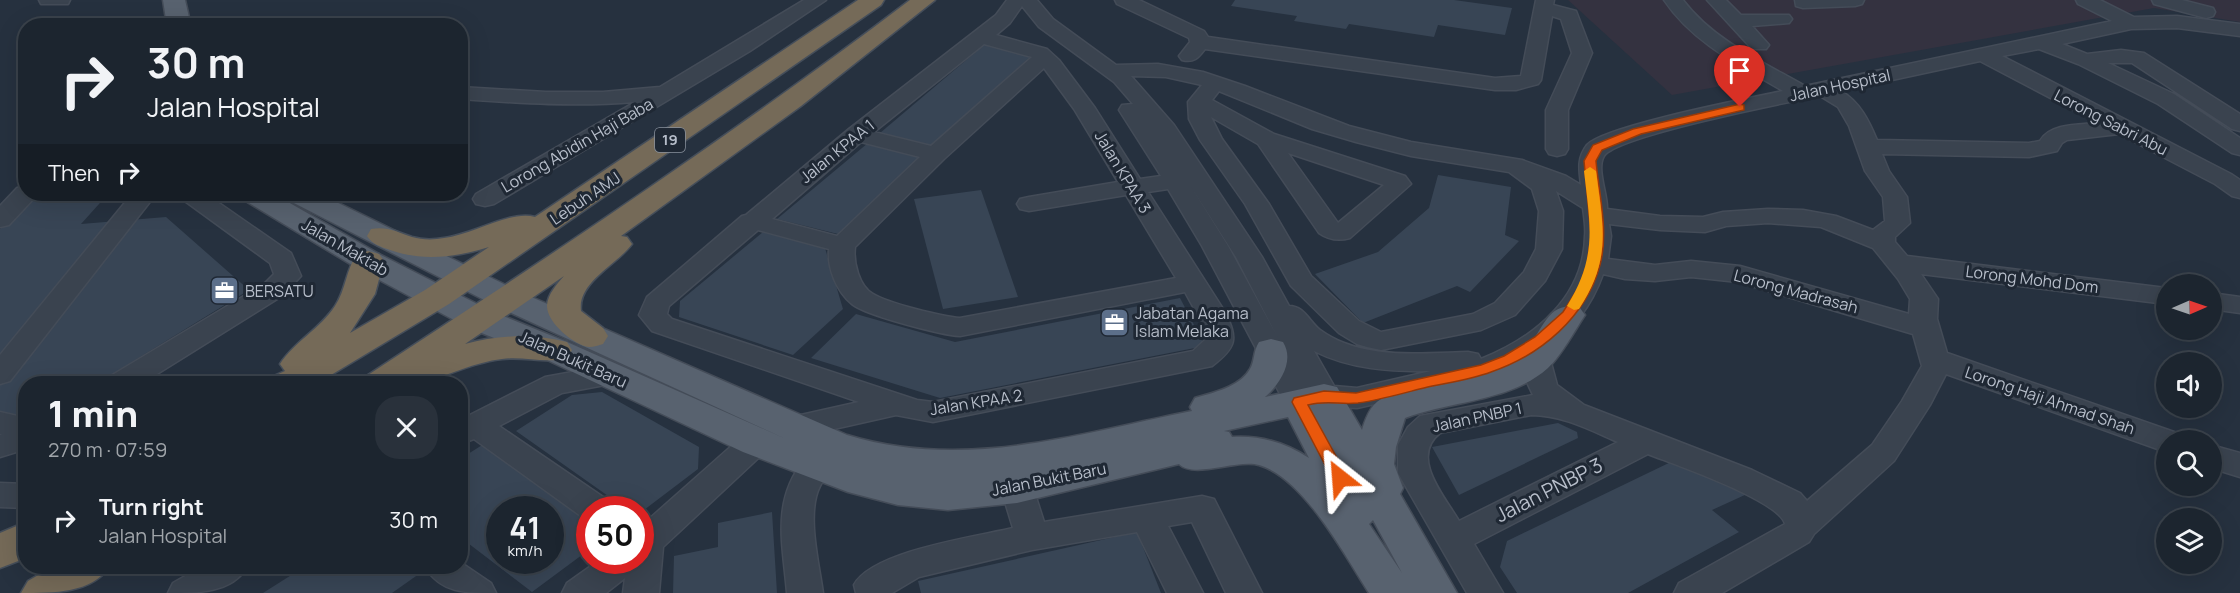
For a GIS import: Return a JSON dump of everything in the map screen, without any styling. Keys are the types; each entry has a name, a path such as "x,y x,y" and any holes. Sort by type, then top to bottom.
{"highway":[{"name":"Lebuh AMJ","path":"303,376 466,278 873,0"},
{"name":"19","path":"393,376 479,319 737,139 868,44 924,0"},
{"path":"591,336 570,318 564,309 564,300 572,286 670,194 737,139"},
{"path":"285,376 320,343 355,305 375,249 412,247 431,249 457,245 510,228 592,194"},
{"path":"409,376 450,360 505,347 555,350"},
{"path":"0,552 18,542"},
{"path":"43,593 76,574"}],"main road":[{"path":"174,0 177,18"},
{"name":"Jalan Maktab","path":"269,201 375,249 466,278 508,299"},
{"name":"Jalan Maktab","path":"308,201 437,297 479,319"},
{"name":"Jalan Bukit Baru","path":"508,299 794,427 848,478 898,490 948,495 1013,476 1325,406"},
{"path":"1392,517 1375,464 1384,419 1392,409 1414,401 1473,388 1512,375 1523,359 1568,315"},
{"name":"Jalan Bukit Baru","path":"479,319 555,350 756,442 826,455"},
{"path":"1100,457 1141,422 1214,405 1245,393 1261,381 1268,369 1272,350"},
{"path":"1325,406 1435,593"},
{"path":"1325,406 1401,593"},
{"path":"1100,457 1169,461 1240,449 1261,451 1282,459 1303,472 1324,493 1392,593"}],"street":[{"path":"48,0 61,0"},
{"name":"Lorong Abidin Haji Baba","path":"485,199 669,92 816,0"},
{"name":"Jalan KPAA 1","path":"657,303 751,221 1003,19 1017,0"},
{"path":"1027,0 1046,23 1110,71 1155,69 1175,72 1206,92 1266,139 1328,228 1334,232 1341,233 1399,184 1397,181 1266,139"},
{"path":"1124,0 1187,29 1197,35 1200,42"},
{"path":"1673,0 1692,24 1710,38 1812,91 1846,103 1860,126 1877,171 1894,197 1898,223 1883,234 1890,253 1909,275 1924,300 1925,328 1936,366 1915,405 1883,453 1802,525 1797,533 1692,593"},
{"path":"1716,0 1759,45"},
{"path":"1803,2 1856,0"},
{"path":"2085,0 2131,22"},
{"path":"2161,0 2240,18"},
{"path":"1200,42 1495,84 1516,84 1531,80 1544,4 1569,15 1582,53 1557,110 1557,149"},
{"path":"1736,21 1782,20"},
{"name":"Jalan Hospital","path":"1568,315 1585,287 1594,264 1598,236 1590,170 1592,154 1597,148 1607,143 1637,131 2131,22 2177,22 2240,30"},
{"name":"Jalan KPAA 3","path":"981,37 1020,47 1044,57 1052,64 1084,108 1211,312 1222,341 1216,350"},
{"path":"1175,72 1200,42"},
{"path":"2040,42 2085,60 2166,99 2240,148"},
{"name":"Lorong Sabri Abu","path":"1982,54 2223,179 2240,191"},
{"path":"2085,60 2121,56 2137,57 2240,124"},
{"path":"1044,57 936,154 842,245 840,257 853,291 863,300 942,326 960,327 1192,283"},
{"path":"1110,71 1106,78 1143,127 1249,257 1302,329 1316,340 1340,352 1379,359 1432,362 1523,359"},
{"name":"Lorong Abidin Haji Baba","path":"468,93 603,98 669,92"},
{"path":"1206,92 1340,131 1432,153 1514,165 1554,178 1576,190 1596,211"},
{"path":"1206,92 1200,119 1211,140 1257,204 1300,280 1349,327 1366,338 1381,341 1481,321 1505,309 1536,274 1549,249 1551,212 1548,198 1541,185 1514,165"},
{"path":"1867,147 2029,150 2049,147 2052,139 2062,134 2122,127"},
{"path":"1476,158 1557,149 1637,131"},
{"path":"857,135 936,154"},
{"path":"1029,204 1187,179"},
{"path":"1187,179 1215,246 1272,350 1325,406"},
{"path":"0,220 18,201"},
{"path":"0,374 138,201"},
{"path":"132,376 273,290 288,276 282,259 200,201"},
{"name":"Lorong Mohd Dom","path":"1596,211 1660,223 1705,225 1723,219 1768,216 1803,217 1827,221 1890,253 2156,294"},
{"path":"751,221 842,245"},
{"path":"1249,257 1325,406"},
{"name":"Lorong Madrasah","path":"1594,264 1625,271 1655,273 1691,268 1740,274 1925,328"},
{"name":"Jalan KPAA 2","path":"657,303 653,315 662,325 915,410 933,412 1202,359 1216,350"},
{"path":"2222,303 2240,305"},
{"path":"1325,406 1523,359"},
{"path":"1523,359 1550,398 1573,412 1741,478 1788,502 1800,514 1802,525"},
{"name":"Lorong Haji Ahmad Shah","path":"1934,359 2156,437"},
{"path":"468,429 555,384 611,375"},
{"path":"1473,388 1495,385 1504,388 1511,395 1512,402 1506,409"},
{"path":"794,427 898,404"},
{"name":"Jalan PNBP 1","path":"1485,593 1414,473 1411,451 1417,433 1431,424 1506,409 1546,405 1573,412"},
{"path":"0,423 18,427"},
{"path":"468,429 576,497"},
{"path":"0,446 18,440"},
{"name":"Jalan PNBP 3","path":"1453,539 1646,441"},
{"path":"654,533 756,442"},
{"path":"806,593 799,518 802,491 826,455"},
{"path":"2222,459 2240,465"},
{"path":"1013,476 1032,537"},
{"path":"0,495 18,496"},
{"path":"874,593 872,585 910,565 1032,537 1202,508 1244,593"},
{"path":"1148,519 1185,593"},
{"path":"186,593 218,574"},
{"path":"452,574 478,593"},
{"path":"580,593 604,574"},
{"path":"639,574 641,593"}],"shaded area":[{"path":"1568,0 2240,0 2240,22 2154,8 1672,95"}],"building":[{"path":"1235,0 1454,0 1512,8 1505,35 1438,25 1434,37 1349,24 1346,29 1294,21 1297,16 1231,6"},
{"path":"984,45 1032,55 934,146 880,133"},
{"path":"868,143 922,156 838,234 777,219"},
{"path":"1438,175 1511,187 1505,235 1519,241 1470,292 1457,286 1363,323 1315,274 1378,252 1429,208"},
{"path":"981,190 1018,297 943,309 914,199"},
{"path":"26,201 102,201 81,224 166,217 249,290 109,376 18,376 18,422 0,425 0,229"},
{"path":"763,232 825,248 843,309 793,355 679,317 680,301"},
{"path":"1180,298 1205,346 940,398 811,358 856,314 955,342"},
{"path":"602,392 699,447 698,469 654,502 654,496 608,496 516,431 572,395"},
{"path":"1558,423 1577,432 1578,438 1459,495 1432,447"},
{"path":"487,442 576,503 576,559 564,568 564,496 486,496 486,557 468,543 468,454"},
{"path":"1675,460 1747,494 1712,510 1739,532 1628,593 1517,593 1500,567 1507,541"},
{"path":"772,512 777,593 673,593 674,556 718,547 718,523"},
{"path":"1137,532 1161,593 921,593 918,581"},
{"path":"293,574 419,574 392,593 263,593"},
{"path":"508,574 556,574 532,592"}],"slow traffic":[{"path":"1574,306 1594,264 1598,236 1590,171"}],"place":[{"name":"BERSATU","path":"224,291"},
{"name":"Jabatan Agama Islam Melaka","path":"1114,322"}],"route":[{"path":"1340,478 1299,402 1324,396 1356,398 1485,369 1509,359 1540,340 1568,315 1585,287 1594,264 1598,236 1590,161 1597,148 1637,131 1740,107"}]}
